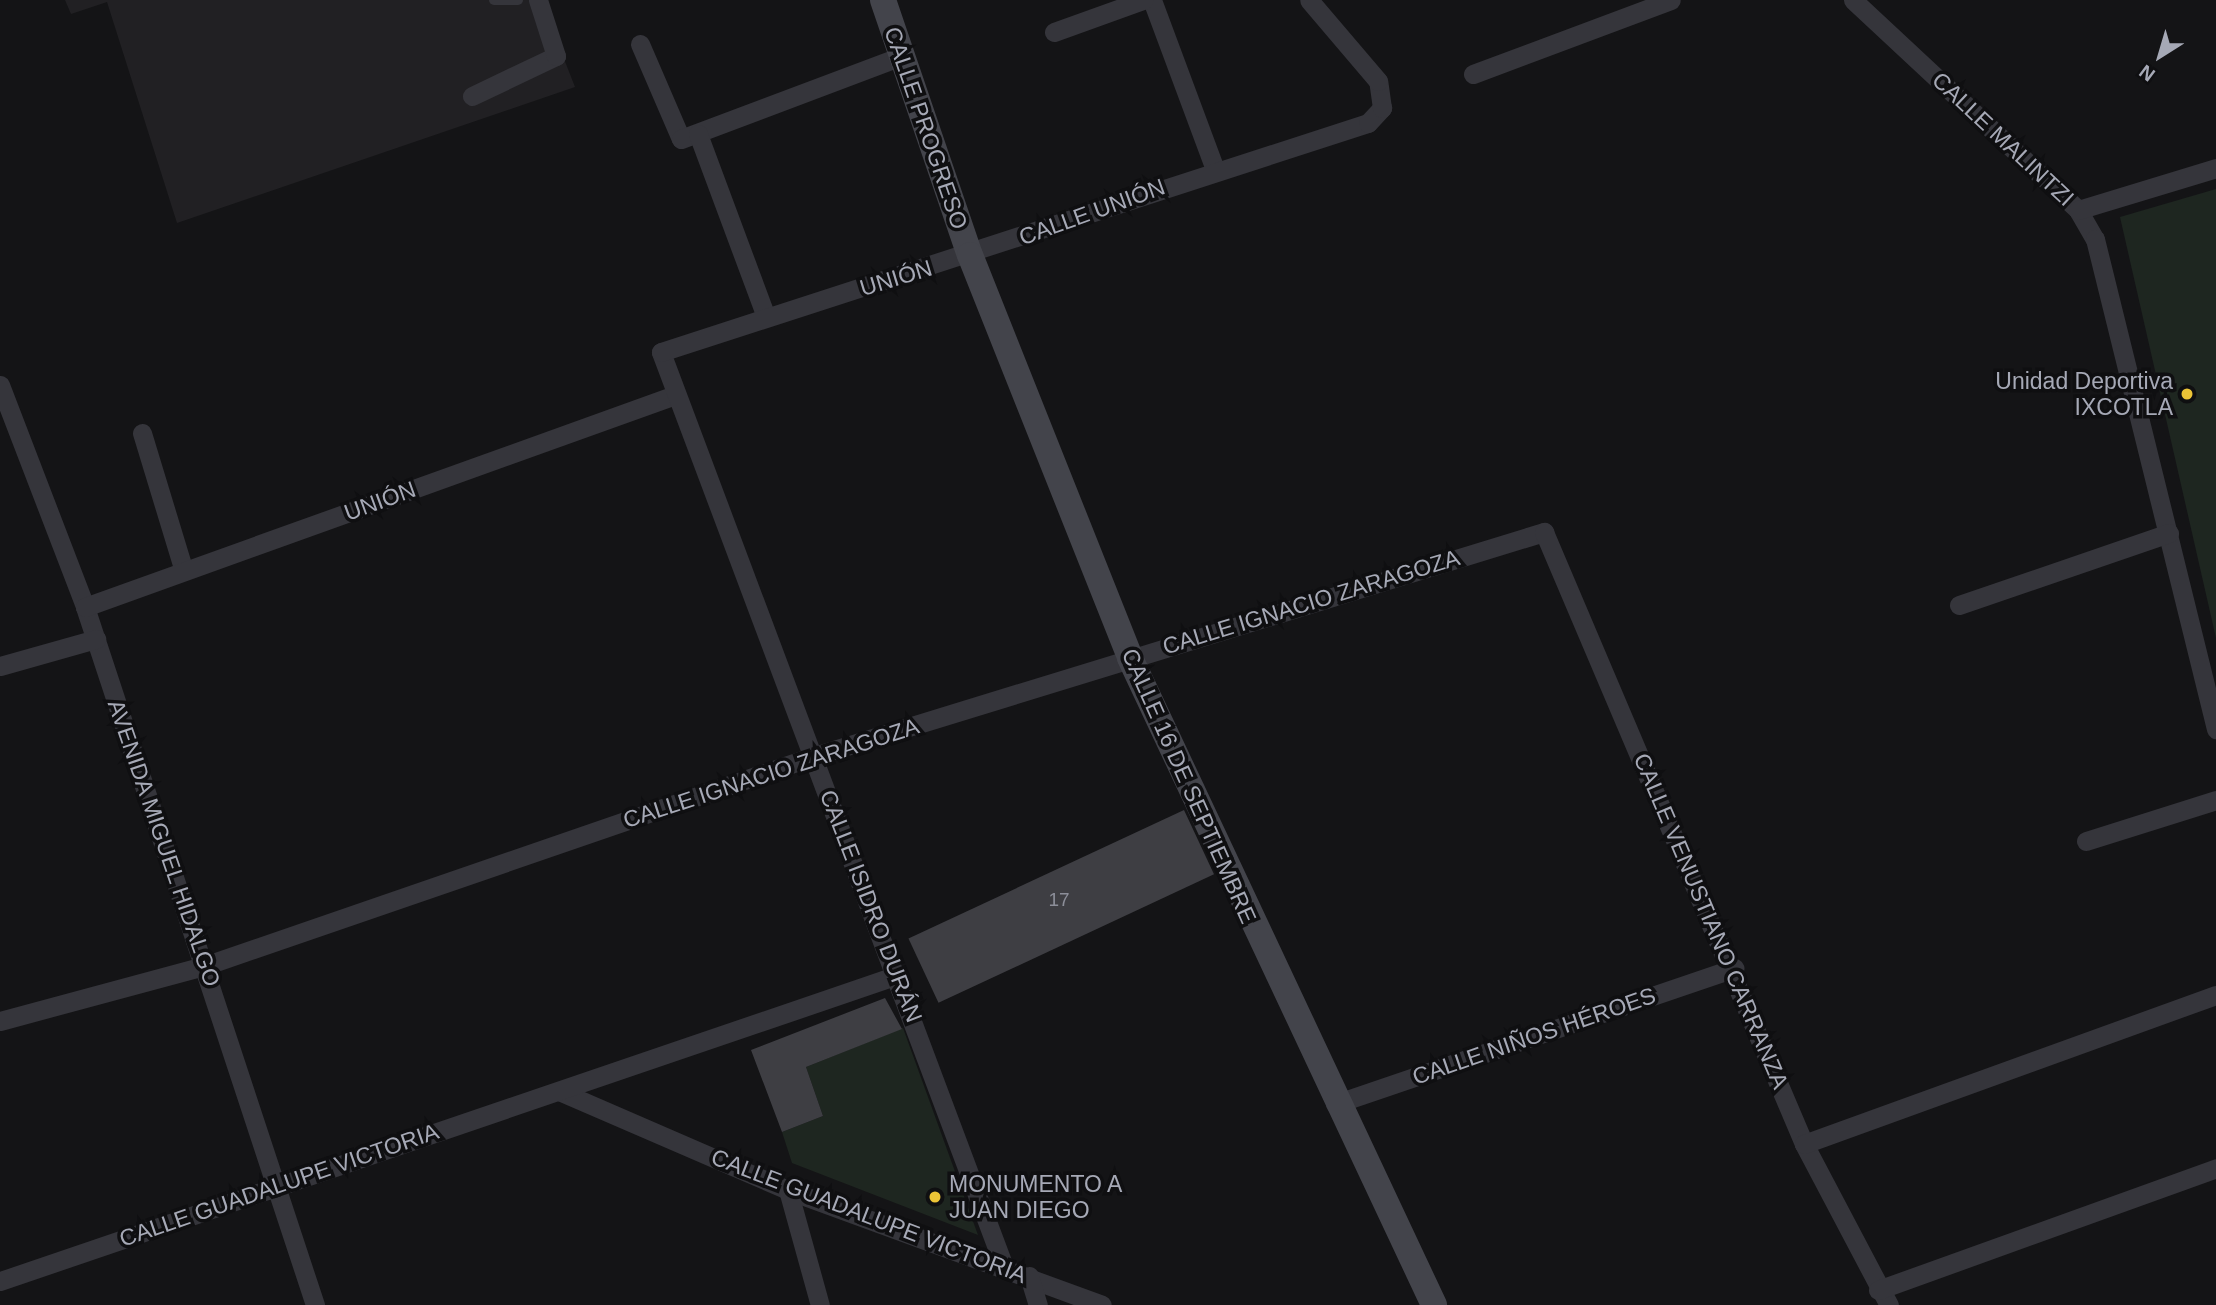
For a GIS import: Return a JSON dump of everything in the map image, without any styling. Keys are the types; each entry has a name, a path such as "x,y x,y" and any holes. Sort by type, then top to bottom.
{"street":[{"path":"472,96 556,56 538,0"},
{"name":"CALLE PROGRESO","path":"883,0 970,255"},
{"path":"1054,32 1143,0"},
{"path":"1152,0 1214,167"},
{"name":"CALLE UNIÓN","path":"970,255 1214,167 1368,123 1382,108 1378,81 1310,0"},
{"path":"1473,74 1671,0"},
{"name":"CALLE MALINTZI","path":"1861,4 2078,210 2216,168"},
{"path":"640,44 681,139 902,56"},
{"path":"698,134 766,317"},
{"path":"2078,210 2095,239 2216,729"},
{"name":"UNIÓN","path":"661,352 970,255"},
{"name":"CALLE 16 DE SEPTIEMBRE","path":"970,255 1130,658 1335,1104 1434,1305"},
{"name":"CALLE ISIDRO DURÁN","path":"661,352 675,395 898,975 1003,1264"},
{"name":"AVENIDA MIGUEL HIDALGO","path":"0,385 96,639 207,965 315,1305"},
{"name":"UNIÓN","path":"85,607 675,395"},
{"path":"142,433 184,571"},
{"name":"CALLE IGNACIO ZARAGOZA","path":"0,1021 207,965 814,756 1544,531"},
{"name":"CALLE VENUSTIANO CARRANZA","path":"1544,531 1734,968 1804,1144 1884,1297"},
{"path":"1959,605 2169,533"},
{"path":"0,666 96,639"},
{"path":"2086,841 2216,800"},
{"name":"CALLE NIÑOS HÉROES","path":"1335,1104 1734,968"},
{"name":"CALLE GUADALUPE VICTORIA","path":"0,1281 275,1184 559,1091 898,975"},
{"path":"1804,1144 2216,995"},
{"name":"CALLE GUADALUPE VICTORIA","path":"559,1091 788,1190 1003,1264 1102,1305"},
{"path":"1884,1297 2216,1168"},
{"path":"788,1190 820,1305"},
{"path":"1029,1276 1038,1305"}],"lane":[{"path":"494,0 518,0"}],"shaded area":[{"path":"65,0 541,0 575,87 177,223 107,2 71,14"},
{"name":"Unidad Deportiva IXCOTLA","path":"2216,189 2216,638 2120,217"},
{"path":"903,1028 978,1235 792,1163 782,1132 823,1116 806,1067"}],"building":[{"path":"1184,810 1214,874 938,1003 908,938"},
{"path":"885,998 902,1029 806,1067 823,1116 782,1132 751,1050"}],"place":[{"name":"Unidad Deportiva IXCOTLA","path":"2187,394"},
{"name":"MONUMENTO A JUAN DIEGO","path":"935,1197"}]}
